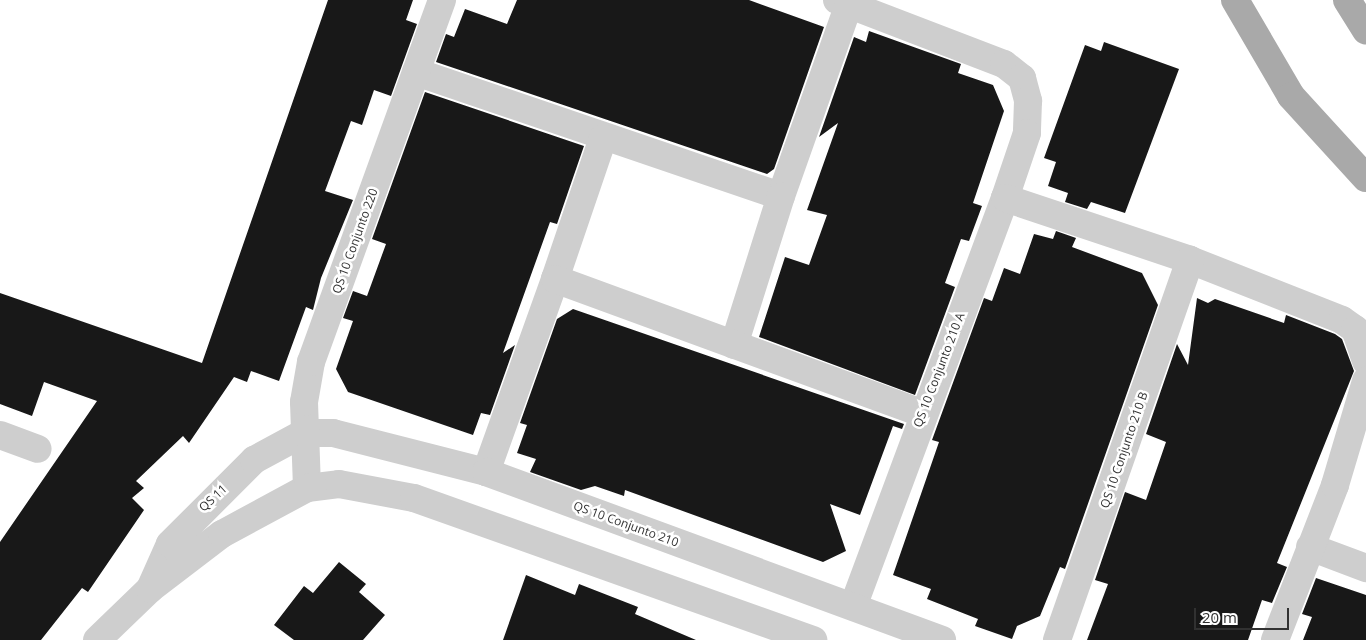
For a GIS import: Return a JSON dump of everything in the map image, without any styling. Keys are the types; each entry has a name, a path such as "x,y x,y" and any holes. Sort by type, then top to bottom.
{"main road":[{"path":"1235,0 1291,96 1366,178"},
{"path":"1347,0 1366,30"}],"street":[{"name":"QS 10 Conjunto 220","path":"307,488 304,433 311,362 442,0"},
{"path":"734,345 843,2"},
{"name":"QS 10 Conjunto 210 A","path":"843,2 1004,64 1022,78 1028,101 1026,133 1005,198 922,414 853,607"},
{"path":"416,72 603,138 781,196"},
{"path":"486,472 555,280 603,138"},
{"path":"1005,198 1190,260 1342,320 1355,329 1366,361"},
{"name":"QS 10 Conjunto 210 B","path":"1057,640 1190,260"},
{"path":"555,280 922,414"},
{"path":"1275,640 1359,415 1366,381"},
{"name":"QS 10 Conjunto 210","path":"304,433 363,438 486,472 942,640"},
{"name":"QS 11","path":"150,589 170,544 208,501 254,460 304,433"},
{"path":"0,435 38,449"},
{"path":"307,488 339,484 414,498 813,640"},
{"name":"QS 11","path":"97,640 150,589 222,534 307,488"},
{"path":"1310,548 1366,568"}],"building":[{"path":"328,0 413,0 406,20 417,24 391,96 374,90 362,125 351,121 325,191 353,200 321,278 313,310 306,307 279,381 251,371 247,382 234,377 189,443 183,436 136,481 144,488 132,498 144,510 88,592 82,588 41,640 0,640 0,542 97,401 44,382 32,416 0,404 0,293 202,363"},
{"path":"517,0 749,0 824,27 774,169 767,174 436,62 446,34 454,37 465,9 507,24"},
{"path":"869,31 961,64 958,73 993,85 1004,111 973,203 982,206 969,241 961,239 945,283 955,287 915,395 759,337 785,257 809,265 827,215 807,210 838,123 819,137 854,37 866,42"},
{"path":"1104,42 1179,69 1125,213 1091,202 1087,209 1065,202 1068,193 1048,186 1056,162 1044,158 1085,45 1101,51"},
{"path":"425,92 584,146 557,224 550,222 503,353 515,345 490,415 481,413 473,435 348,392 336,369 353,321 343,318 353,291 367,296 386,244 372,239"},
{"path":"1056,231 1076,238 1072,247 1142,273 1158,305 1065,569 1060,567 1040,616 1017,626 1012,639 975,626 978,619 927,599 931,589 893,575 939,442 932,440 984,298 992,301 1004,268 1020,274 1034,234 1053,239"},
{"path":"1197,298 1208,303 1215,299 1284,323 1286,315 1335,334 1342,339 1354,371 1277,563 1287,567 1272,603 1262,600 1248,640 1087,640 1108,584 1095,580 1125,492 1146,500 1166,442 1146,434 1177,344 1188,365"},
{"path":"573,309 904,424 902,429 893,426 860,515 830,504 846,551 823,562 625,490 624,496 595,486 581,490 530,472 536,459 517,453 527,425 520,423 557,319"},
{"path":"339,562 366,584 359,592 385,615 363,640 294,640 274,625 304,586 313,593"},
{"path":"526,575 575,595 579,584 638,607 635,614 696,640 503,640"},
{"path":"1316,578 1366,595 1366,640 1303,640 1312,617 1302,614"}]}
